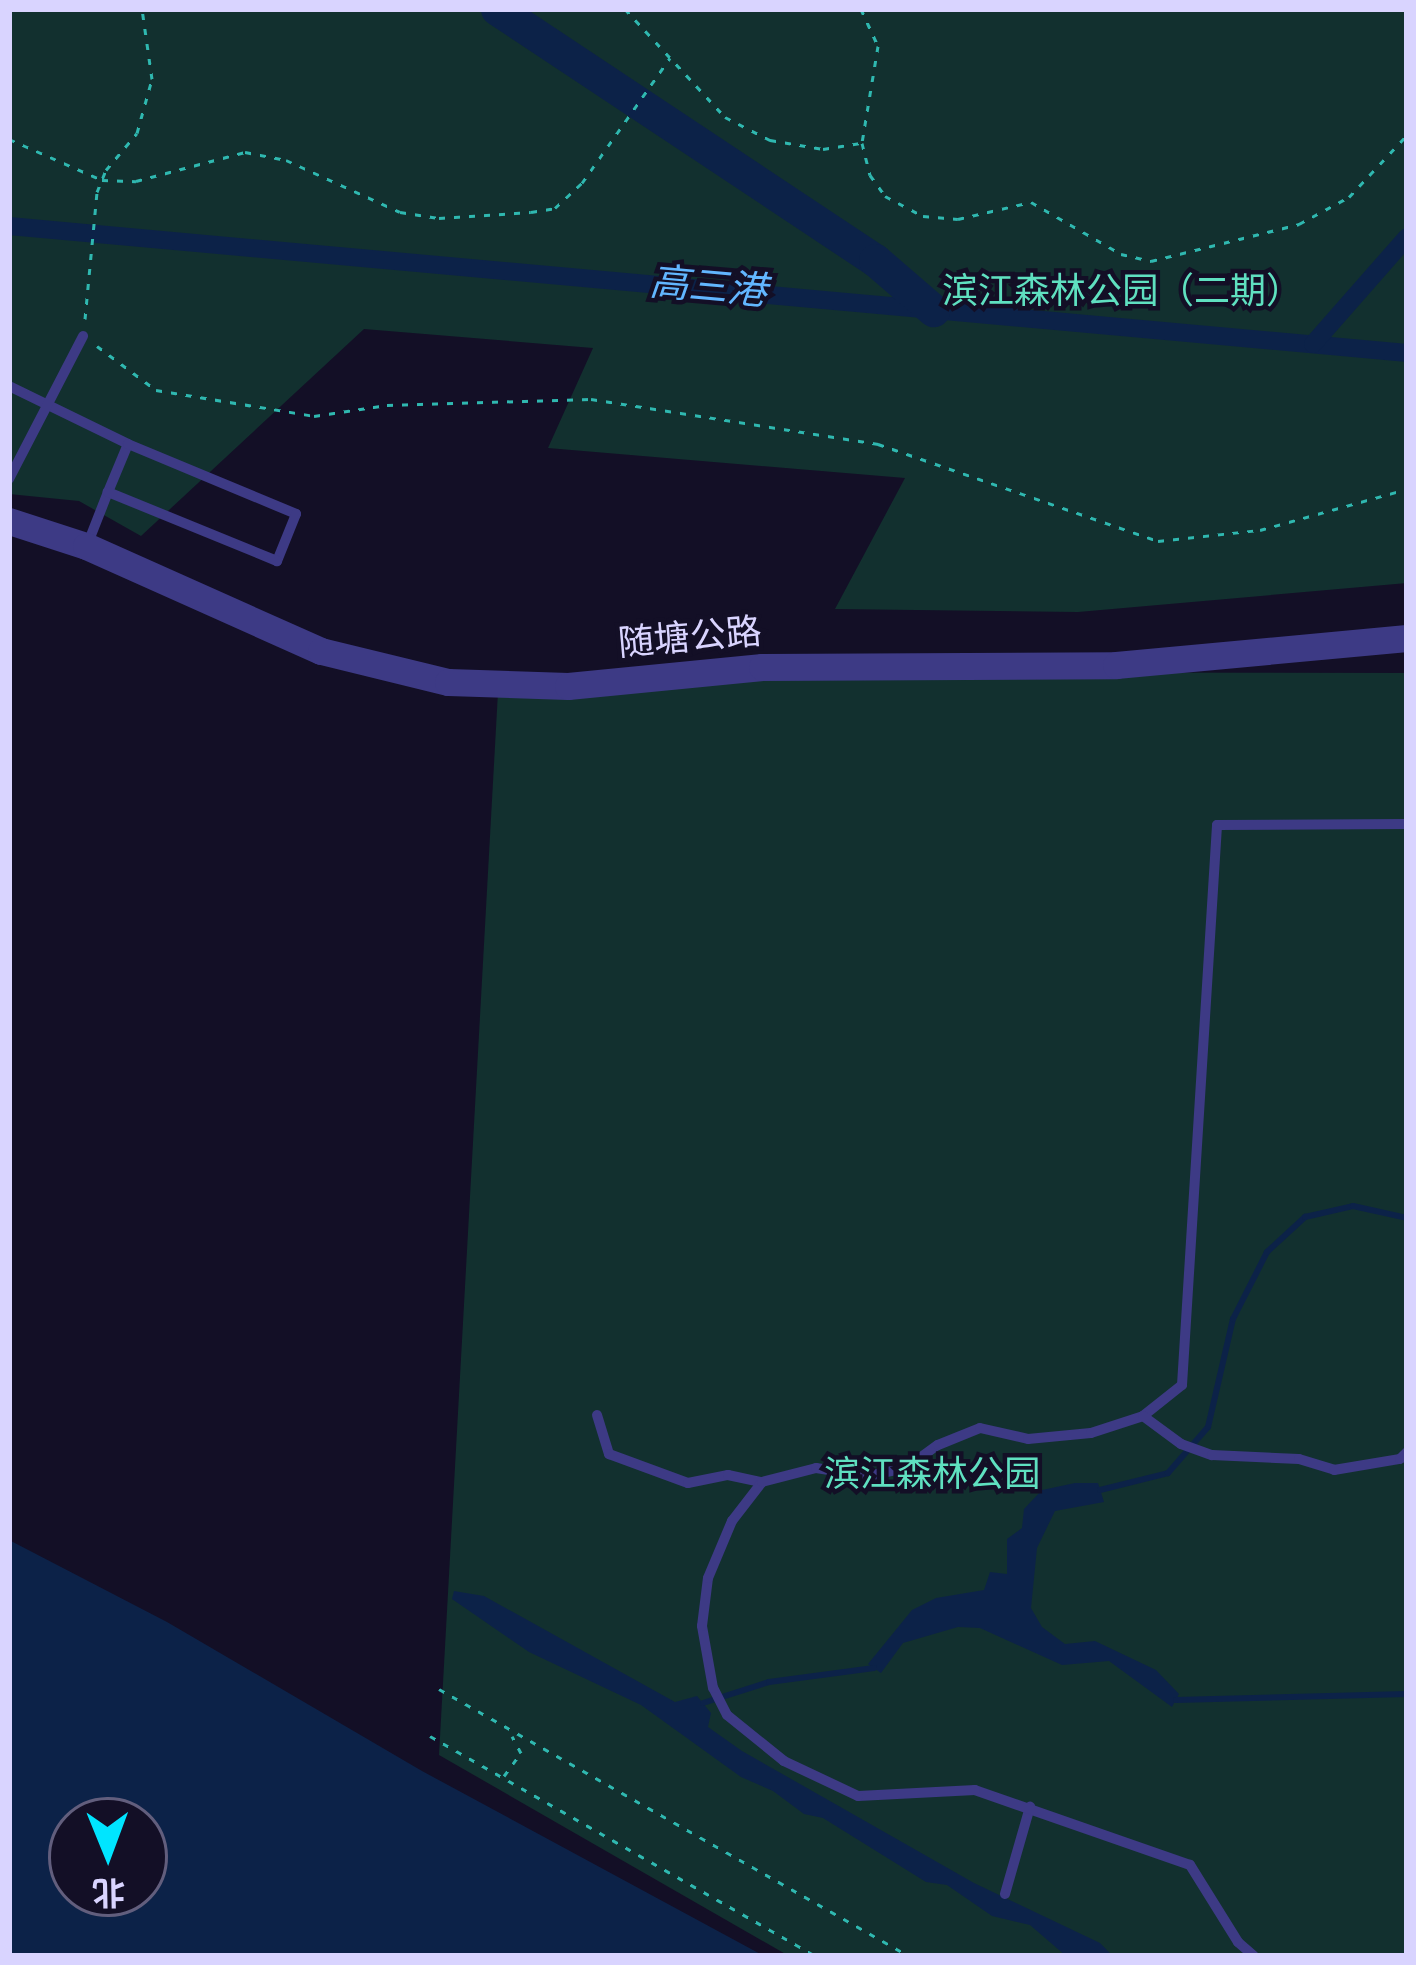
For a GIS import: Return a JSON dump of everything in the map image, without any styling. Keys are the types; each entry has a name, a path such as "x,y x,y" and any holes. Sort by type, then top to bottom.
{"street":[{"name":"随塘公路","path":"9,521 86,546 321,651 448,682 568,686 762,667 1116,664 1407,638"}],"lane":[{"path":"9,479 83,336"},
{"path":"9,386 128,444 296,514 277,561 108,492"},
{"path":"86,546 128,444"},
{"path":"598,1415 609,1454 688,1483 728,1475 762,1483 816,1468 868,1476 906,1468 938,1445 980,1428 1028,1438 1091,1433 1143,1416 1182,1385 1217,825 1407,824"},
{"path":"1143,1416 1181,1444 1213,1454 1299,1459 1334,1470 1400,1460 1407,1452"},
{"path":"762,1483 732,1521 708,1578 702,1626 713,1688 728,1715 784,1761 858,1796 975,1790 1190,1865 1238,1942 1254,1956"},
{"path":"1005,1894 1030,1807"}],"path":[{"path":"142,9 152,80 137,133 97,192 83,336 156,390 314,416 387,405 591,399 878,444 1158,541 1260,530 1407,489"},
{"path":"625,9 725,117 770,140 823,149 862,143"},
{"path":"861,9 878,46 862,143 870,175 885,196 923,216 958,220 1031,202 1121,254 1151,261 1299,224 1349,196 1407,135"},
{"path":"9,139 101,181 136,182 244,152 286,160 400,212 439,218 555,208 598,159 670,58"},
{"path":"439,1689 909,1956"},
{"path":"502,1778 521,1753 510,1740 513,1734"},
{"path":"430,1736 815,1956"}],"green space":[{"name":"滨江森林公园（二期）","path":"9,9 1407,9 1407,583 1078,612 835,609 905,478 548,448 593,348 364,329 141,536 79,501 9,494"},
{"name":"滨江森林公园","path":"683,672 1407,673 1407,1956 789,1956 439,1755 498,692"}],"water":[{"path":"1098,1483 1104,1502 1055,1511 1037,1548 1031,1608 1042,1627 1065,1644 1095,1641 1156,1670 1179,1694 1172,1707 1109,1661 1062,1665 980,1628 958,1627 903,1643 881,1673 868,1664 912,1610 936,1598 984,1590 990,1572 1007,1574 1007,1539 1022,1528 1024,1509 1042,1490"},
{"path":"9,1540 167,1622 422,1771 764,1956 9,1956"},
{"path":"454,1591 484,1596 675,1702 697,1696 711,1713 708,1727 742,1751 974,1883 1100,1943 1113,1956 1066,1956 1030,1925 992,1916 947,1885 926,1882 823,1818 804,1814 773,1791 741,1777 641,1705 529,1652 452,1599"}],"waterway":[{"path":"497,9 875,260 933,310"},
{"name":"高三港","path":"9,226 1407,353"},
{"path":"1313,344 1407,237"},
{"path":"1100,1490 1168,1473 1208,1427 1233,1319 1267,1252 1305,1217 1353,1206 1407,1218"},
{"path":"703,1703 769,1682 874,1668"},
{"path":"1176,1700 1407,1694"}]}
